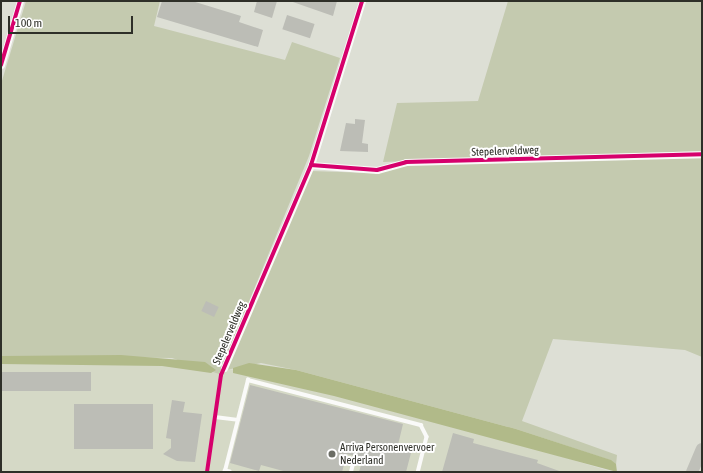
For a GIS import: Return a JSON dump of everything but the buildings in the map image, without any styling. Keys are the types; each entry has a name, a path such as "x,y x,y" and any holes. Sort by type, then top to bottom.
{"main road":[{"path":"692,472 702,449"}],"street":[{"path":"1,65 20,1"},
{"name":"Stepelerveldweg","path":"224,368 311,165 362,1"},
{"name":"Stepelerveldweg","path":"311,165 377,170 406,162 702,154"}],"lane":[{"path":"230,472 225,471 248,380 422,425 427,437 418,472"},
{"path":"215,417 238,420"},
{"path":"352,472 354,460"}],"shaded area":[{"path":"26,1 160,1 154,26 285,60 292,42 340,58 309,156 219,374 172,358 1,356 1,84"},
{"path":"508,1 702,1 702,151 383,162 397,103 478,101"},
{"path":"702,157 702,357 685,350 553,339 522,421 617,455 616,465 610,460 516,429 296,370 261,363 226,370 311,171 370,173 410,165"},
{"path":"121,355 205,362 216,370 211,373 162,366 1,364 1,356"},
{"path":"1,359 167,362 303,378 612,472 1,472"},
{"path":"249,363 296,370 516,429 611,460 616,464 617,472 334,396 233,373 233,368"}],"cycle path":[{"path":"1,65 20,1"},
{"path":"207,472 221,375 311,165 362,1"},
{"path":"311,165 377,170 406,162 702,154"}],"place":[{"name":"Arriva Personenvervoer Nederland","path":"332,454"}]}
